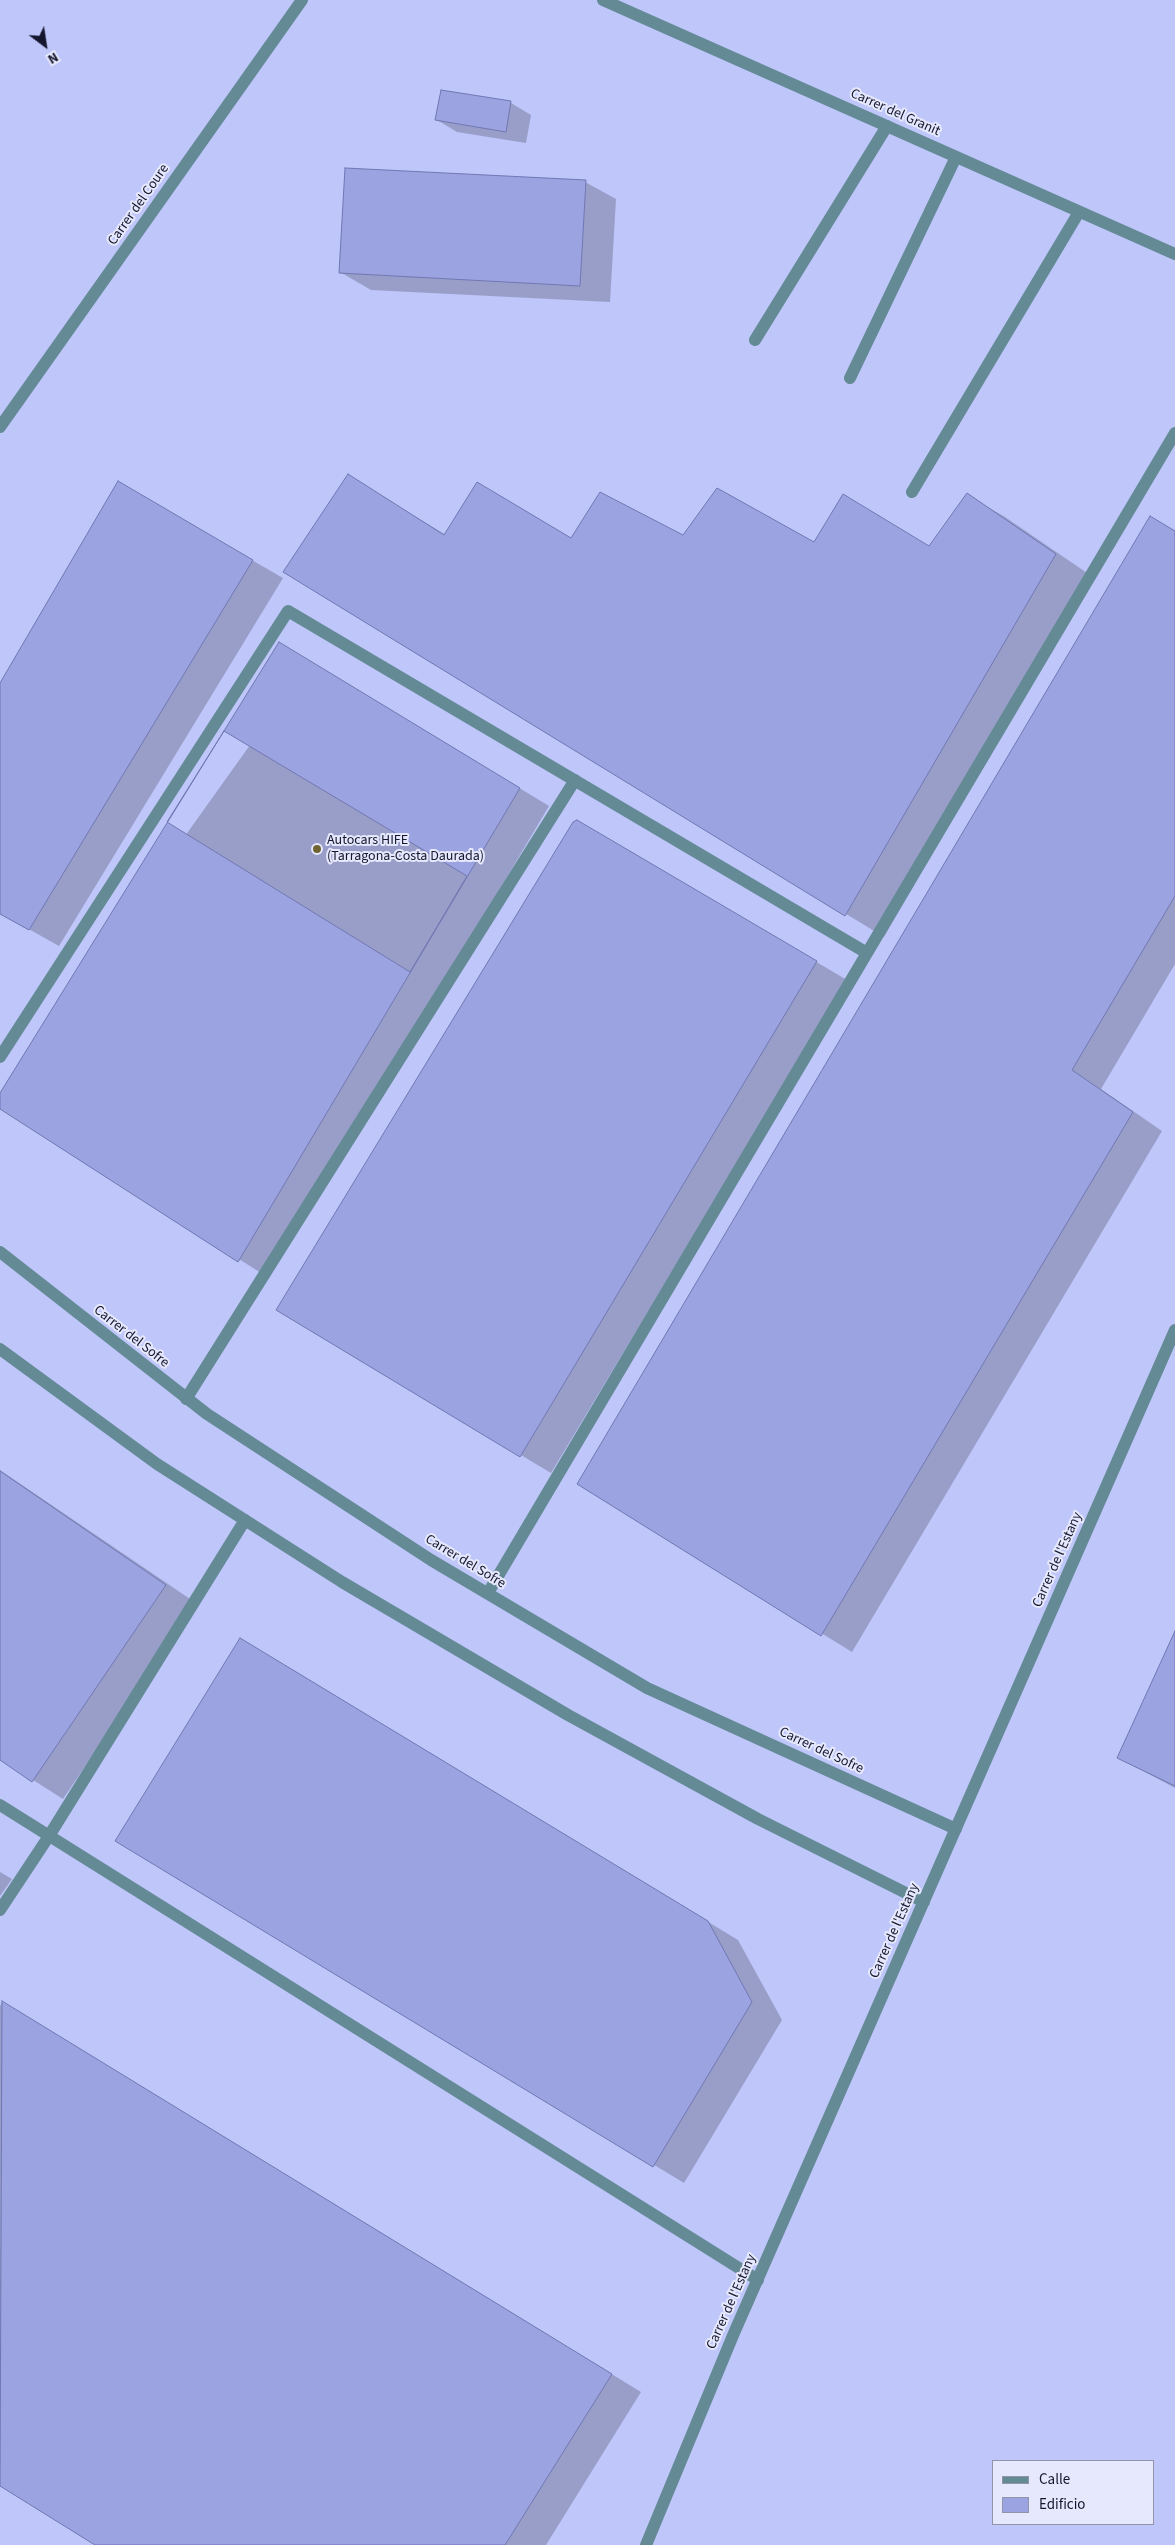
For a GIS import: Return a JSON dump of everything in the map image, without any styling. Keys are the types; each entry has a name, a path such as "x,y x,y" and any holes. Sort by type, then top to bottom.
{"street":[{"name":"Carrer del Coure","path":"0,427 302,0"},
{"name":"Carrer del Granit","path":"603,0 1175,254"},
{"path":"755,340 887,126"},
{"path":"850,378 956,157"},
{"path":"912,492 1079,212"},
{"path":"488,1593 1175,433"},
{"path":"0,1057 288,611 867,953"},
{"path":"186,1399 575,780"},
{"name":"Carrer del Sofre","path":"0,1252 186,1399 415,1549 647,1688 956,1829"},
{"name":"Carrer de l'Estany","path":"646,2545 758,2280 1175,1330"},
{"path":"0,1349 156,1464 342,1582 568,1715 758,1819 924,1902"},
{"path":"0,1910 49,1836 245,1520"},
{"path":"0,1805 758,2280"}],"building":[{"path":"441,90 511,101 506,132 435,120"},
{"path":"345,168 586,180 580,286 339,273"},
{"path":"348,474 444,535 477,482 571,538 600,492 683,535 717,488 814,542 843,494 929,546 967,493 1056,554 845,916 283,572"},
{"path":"118,481 253,560 29,930 0,914 0,683"},
{"path":"1150,516 1175,531 1175,896 1072,1070 1133,1112 821,1636 577,1484"},
{"path":"279,642 520,788 238,1262 0,1109 0,1093"},
{"name":"Autocars HIFE (Tarragona-Costa Daurada)","path":"224,731 467,876 410,972 167,822"},
{"path":"577,820 817,961 520,1457 276,1310 573,822"},
{"path":"0,1471 166,1585 32,1782 0,1760"},
{"path":"1175,1631 1175,1786 1117,1758"},
{"path":"240,1638 708,1921 752,2002 653,2167 115,1841"},
{"path":"2,2001 612,2374 505,2545 95,2545 0,2486"}],"place":[{"name":"Autocars HIFE (Tarragona-Costa Daurada)","path":"317,849"}]}
